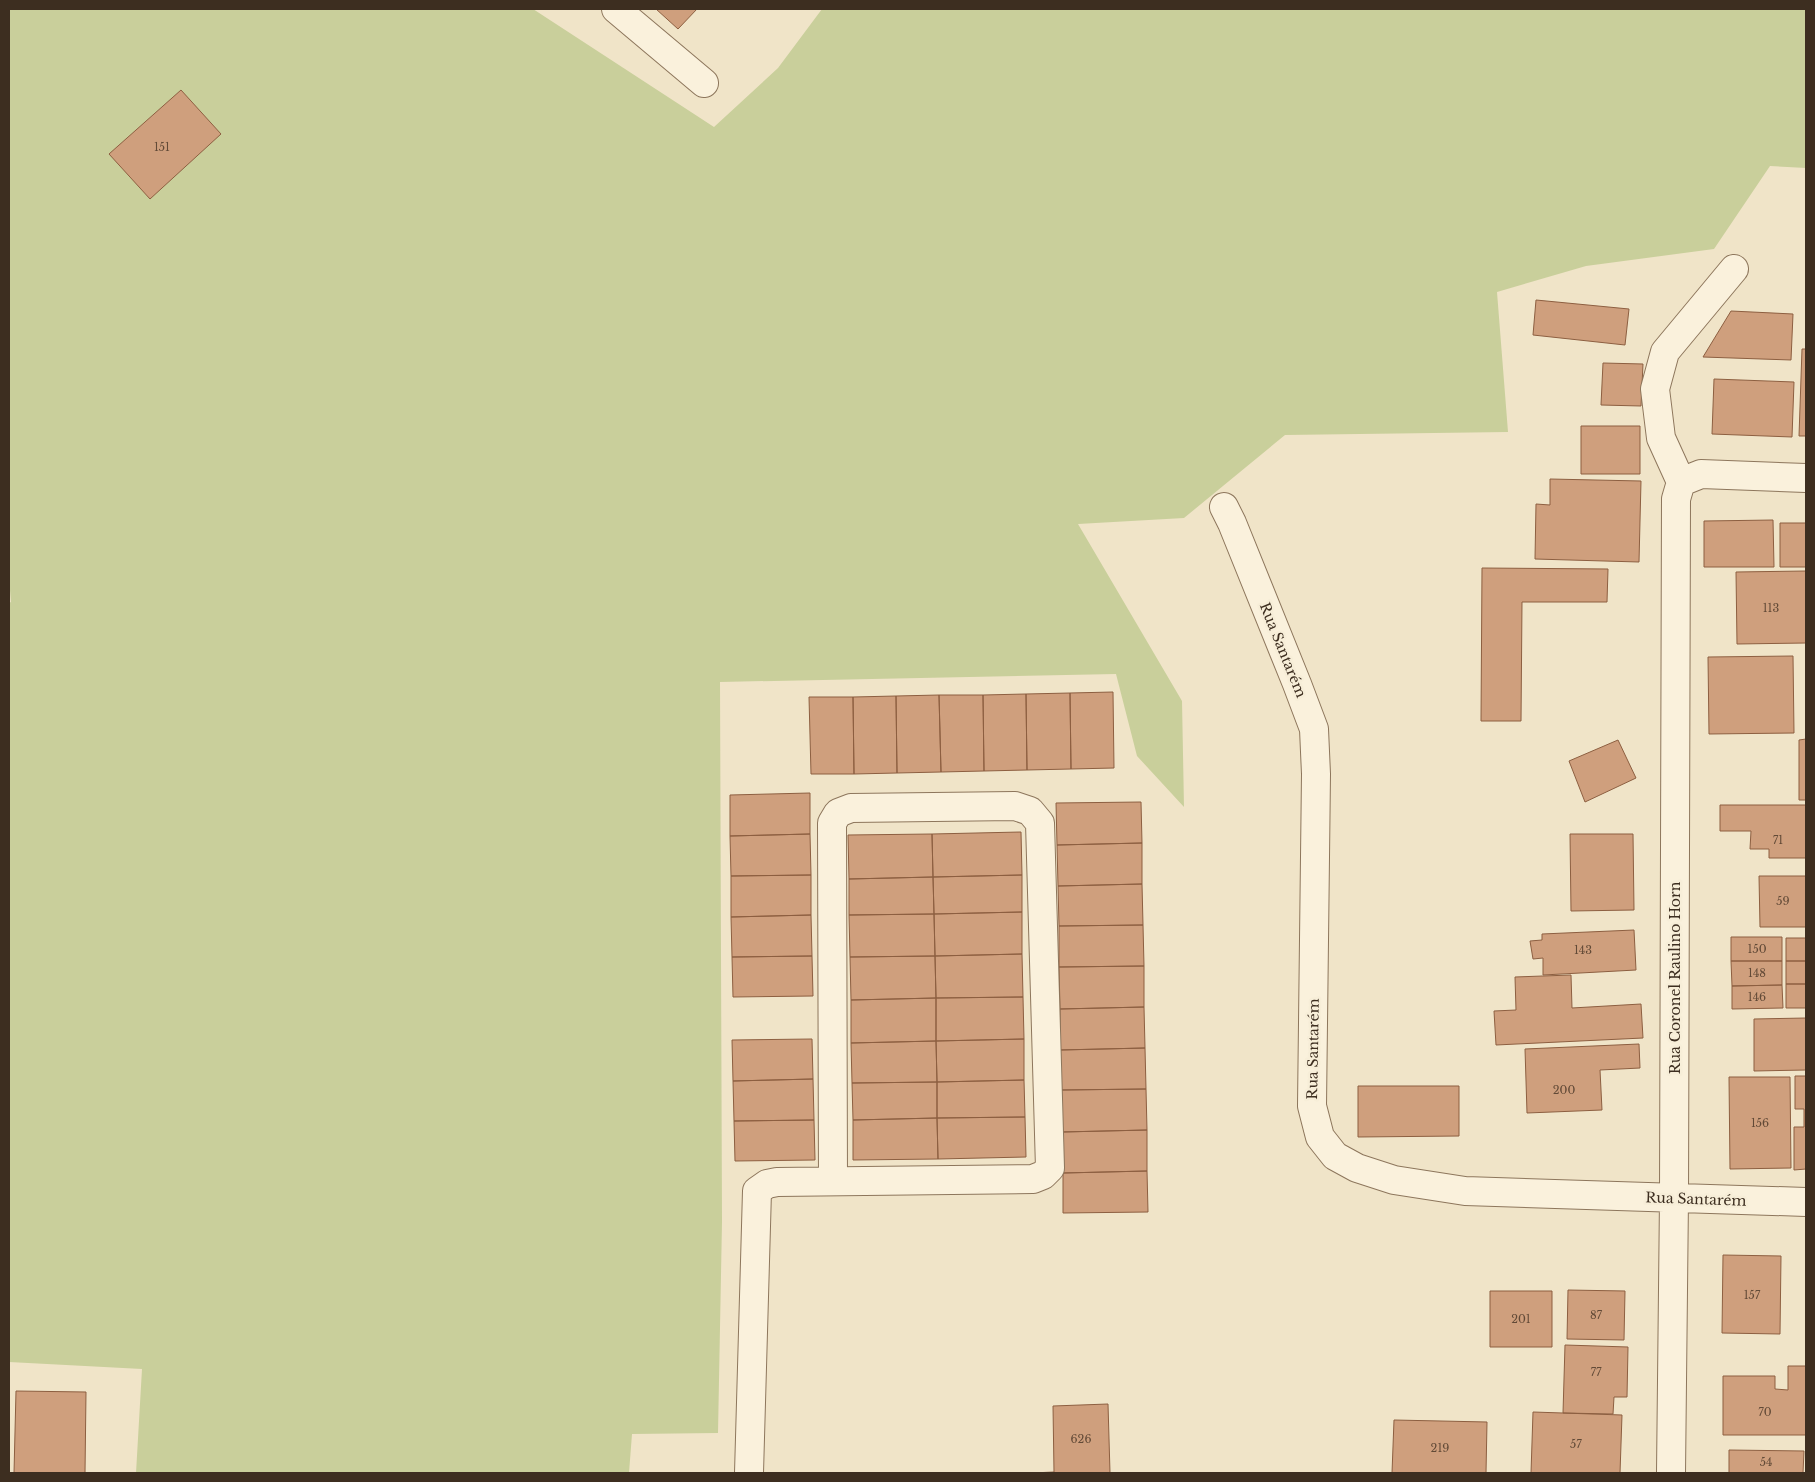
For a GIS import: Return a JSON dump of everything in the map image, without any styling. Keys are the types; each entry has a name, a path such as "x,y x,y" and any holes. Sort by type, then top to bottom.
{"street":[{"path":"616,9 704,83"},
{"path":"1734,269 1665,352 1655,389 1661,438 1681,482 1701,474 1806,478"},
{"name":"Rua Coronel Raulino Horn","path":"1671,1473 1674,1198 1676,499 1681,482"},
{"name":"Rua Santarém","path":"1224,507 1314,729 1316,774 1312,1106 1320,1137 1335,1156 1357,1168 1394,1180 1465,1191 1806,1202"},
{"path":"749,1473 757,1191 767,1184 777,1182 1033,1179 1043,1175 1050,1168 1040,823 1030,811 1015,806 850,808 838,813 832,823 833,1181"}],"green space":[{"path":"9,9 533,9 714,127 778,68 822,9 1806,9 1806,168 1770,166 1714,249 1586,266 1497,292 1508,432 1285,435 1184,518 1078,524 1182,701 1184,807 1137,756 1116,674 720,682 722,1222 718,1433 632,1434 629,1473 136,1473 142,1369 9,1362 9,603 11,602 9,579"}],"building":[{"path":"656,9 697,9 678,29"},
{"path":"181,90 221,134 150,199 109,154"},
{"path":"1536,300 1629,309 1625,345 1533,335"},
{"path":"1731,311 1793,314 1791,360 1703,357"},
{"path":"1802,349 1806,349 1806,436 1799,436"},
{"path":"1603,363 1643,364 1641,406 1601,405"},
{"path":"1714,379 1794,382 1792,437 1712,434"},
{"path":"1581,426 1640,426 1640,474 1581,474"},
{"path":"1550,479 1641,481 1639,562 1535,559 1536,504 1550,505"},
{"path":"1773,520 1774,567 1704,567 1704,521"},
{"path":"1780,523 1806,523 1806,567 1780,567"},
{"path":"1482,568 1608,569 1607,602 1522,602 1521,721 1481,721"},
{"path":"1806,571 1806,643 1737,644 1736,572"},
{"path":"1793,656 1794,733 1709,734 1708,657"},
{"path":"1113,692 1114,768 1071,769 1070,693"},
{"path":"1070,693 1071,769 1027,770 1026,694"},
{"path":"1026,694 1027,770 984,771 983,695"},
{"path":"939,695 941,772 897,773 896,696"},
{"path":"939,695 983,695 984,771 941,772"},
{"path":"896,696 897,773 854,774 853,697"},
{"path":"809,697 853,697 854,774 811,774"},
{"path":"1806,739 1806,800 1799,800 1799,740"},
{"path":"1618,740 1636,778 1585,802 1569,761"},
{"path":"810,793 810,834 730,836 730,795"},
{"path":"1141,802 1142,843 1057,845 1056,803"},
{"path":"1720,805 1806,805 1806,858 1769,858 1769,849 1750,849 1751,831 1720,831"},
{"path":"1021,832 1022,875 933,877 932,834"},
{"path":"810,834 811,875 731,876 730,836"},
{"path":"932,834 933,877 849,879 848,835"},
{"path":"1570,834 1633,834 1634,910 1571,911"},
{"path":"1142,843 1142,884 1058,886 1057,845"},
{"path":"811,875 811,915 731,917 731,876"},
{"path":"1022,875 1022,912 934,914 933,877"},
{"path":"1759,876 1806,876 1806,927 1760,927"},
{"path":"933,877 934,914 849,915 849,879"},
{"path":"1142,884 1143,925 1059,926 1058,886"},
{"path":"1022,912 1022,954 935,956 934,914"},
{"path":"934,914 935,956 850,957 849,915"},
{"path":"811,915 812,956 732,957 731,917"},
{"path":"1143,925 1144,966 1059,967 1059,926"},
{"path":"1634,930 1636,970 1543,975 1543,958 1533,959 1530,941 1542,940 1542,934"},
{"path":"1731,937 1782,937 1782,961 1731,961"},
{"path":"1786,938 1806,938 1806,961 1786,961"},
{"path":"1022,954 1023,997 936,998 935,956"},
{"path":"812,956 813,996 733,997 732,957"},
{"path":"935,956 936,998 851,1000 850,957"},
{"path":"1731,961 1782,961 1782,985 1732,986"},
{"path":"1786,961 1806,961 1806,984 1786,984"},
{"path":"1144,966 1144,1007 1060,1009 1059,967"},
{"path":"1571,975 1572,1008 1641,1004 1643,1038 1496,1045 1494,1011 1516,1010 1515,977"},
{"path":"1786,984 1806,984 1806,1008 1786,1008"},
{"path":"1782,985 1783,1008 1732,1009 1732,986"},
{"path":"1023,997 1024,1039 936,1041 936,998"},
{"path":"936,998 936,1041 851,1043 851,1000"},
{"path":"1144,1007 1145,1048 1060,1050 1060,1009"},
{"path":"1806,1018 1806,1070 1754,1071 1754,1019"},
{"path":"812,1039 813,1079 733,1081 732,1040"},
{"path":"1024,1039 1024,1080 937,1082 936,1041"},
{"path":"936,1041 937,1082 852,1083 851,1043"},
{"path":"1639,1044 1640,1068 1600,1070 1602,1110 1527,1113 1525,1049"},
{"path":"1145,1048 1146,1089 1061,1090 1060,1050"},
{"path":"1795,1076 1806,1076 1806,1169 1794,1170 1794,1127 1804,1127 1804,1109 1795,1109"},
{"path":"1729,1077 1790,1077 1791,1168 1730,1169"},
{"path":"813,1079 814,1120 734,1121 733,1081"},
{"path":"1024,1080 1025,1117 937,1118 937,1082"},
{"path":"937,1082 937,1118 853,1120 852,1083"},
{"path":"1358,1086 1459,1086 1459,1136 1358,1137"},
{"path":"1146,1089 1147,1130 1062,1132 1061,1090"},
{"path":"1025,1117 1026,1157 938,1159 937,1118"},
{"path":"937,1118 938,1159 853,1160 853,1120"},
{"path":"814,1120 815,1160 735,1161 734,1121"},
{"path":"1147,1130 1147,1171 1063,1173 1062,1132"},
{"path":"1147,1171 1148,1212 1063,1213 1063,1173"},
{"path":"1723,1255 1781,1256 1780,1334 1722,1333"},
{"path":"1568,1290 1625,1291 1624,1340 1567,1339"},
{"path":"1490,1291 1552,1291 1552,1347 1490,1347"},
{"path":"1565,1345 1628,1347 1627,1397 1614,1397 1613,1414 1563,1413"},
{"path":"1788,1366 1806,1366 1806,1435 1723,1435 1723,1376 1775,1376 1775,1389 1788,1390"},
{"path":"16,1391 86,1392 85,1473 14,1473"},
{"path":"1108,1404 1110,1473 1032,1473 1054,1472 1053,1406"},
{"path":"1533,1412 1622,1415 1620,1473 1531,1473"},
{"path":"1394,1420 1487,1422 1486,1473 1392,1473"},
{"path":"1729,1450 1804,1451 1803,1473 1729,1473"}]}
